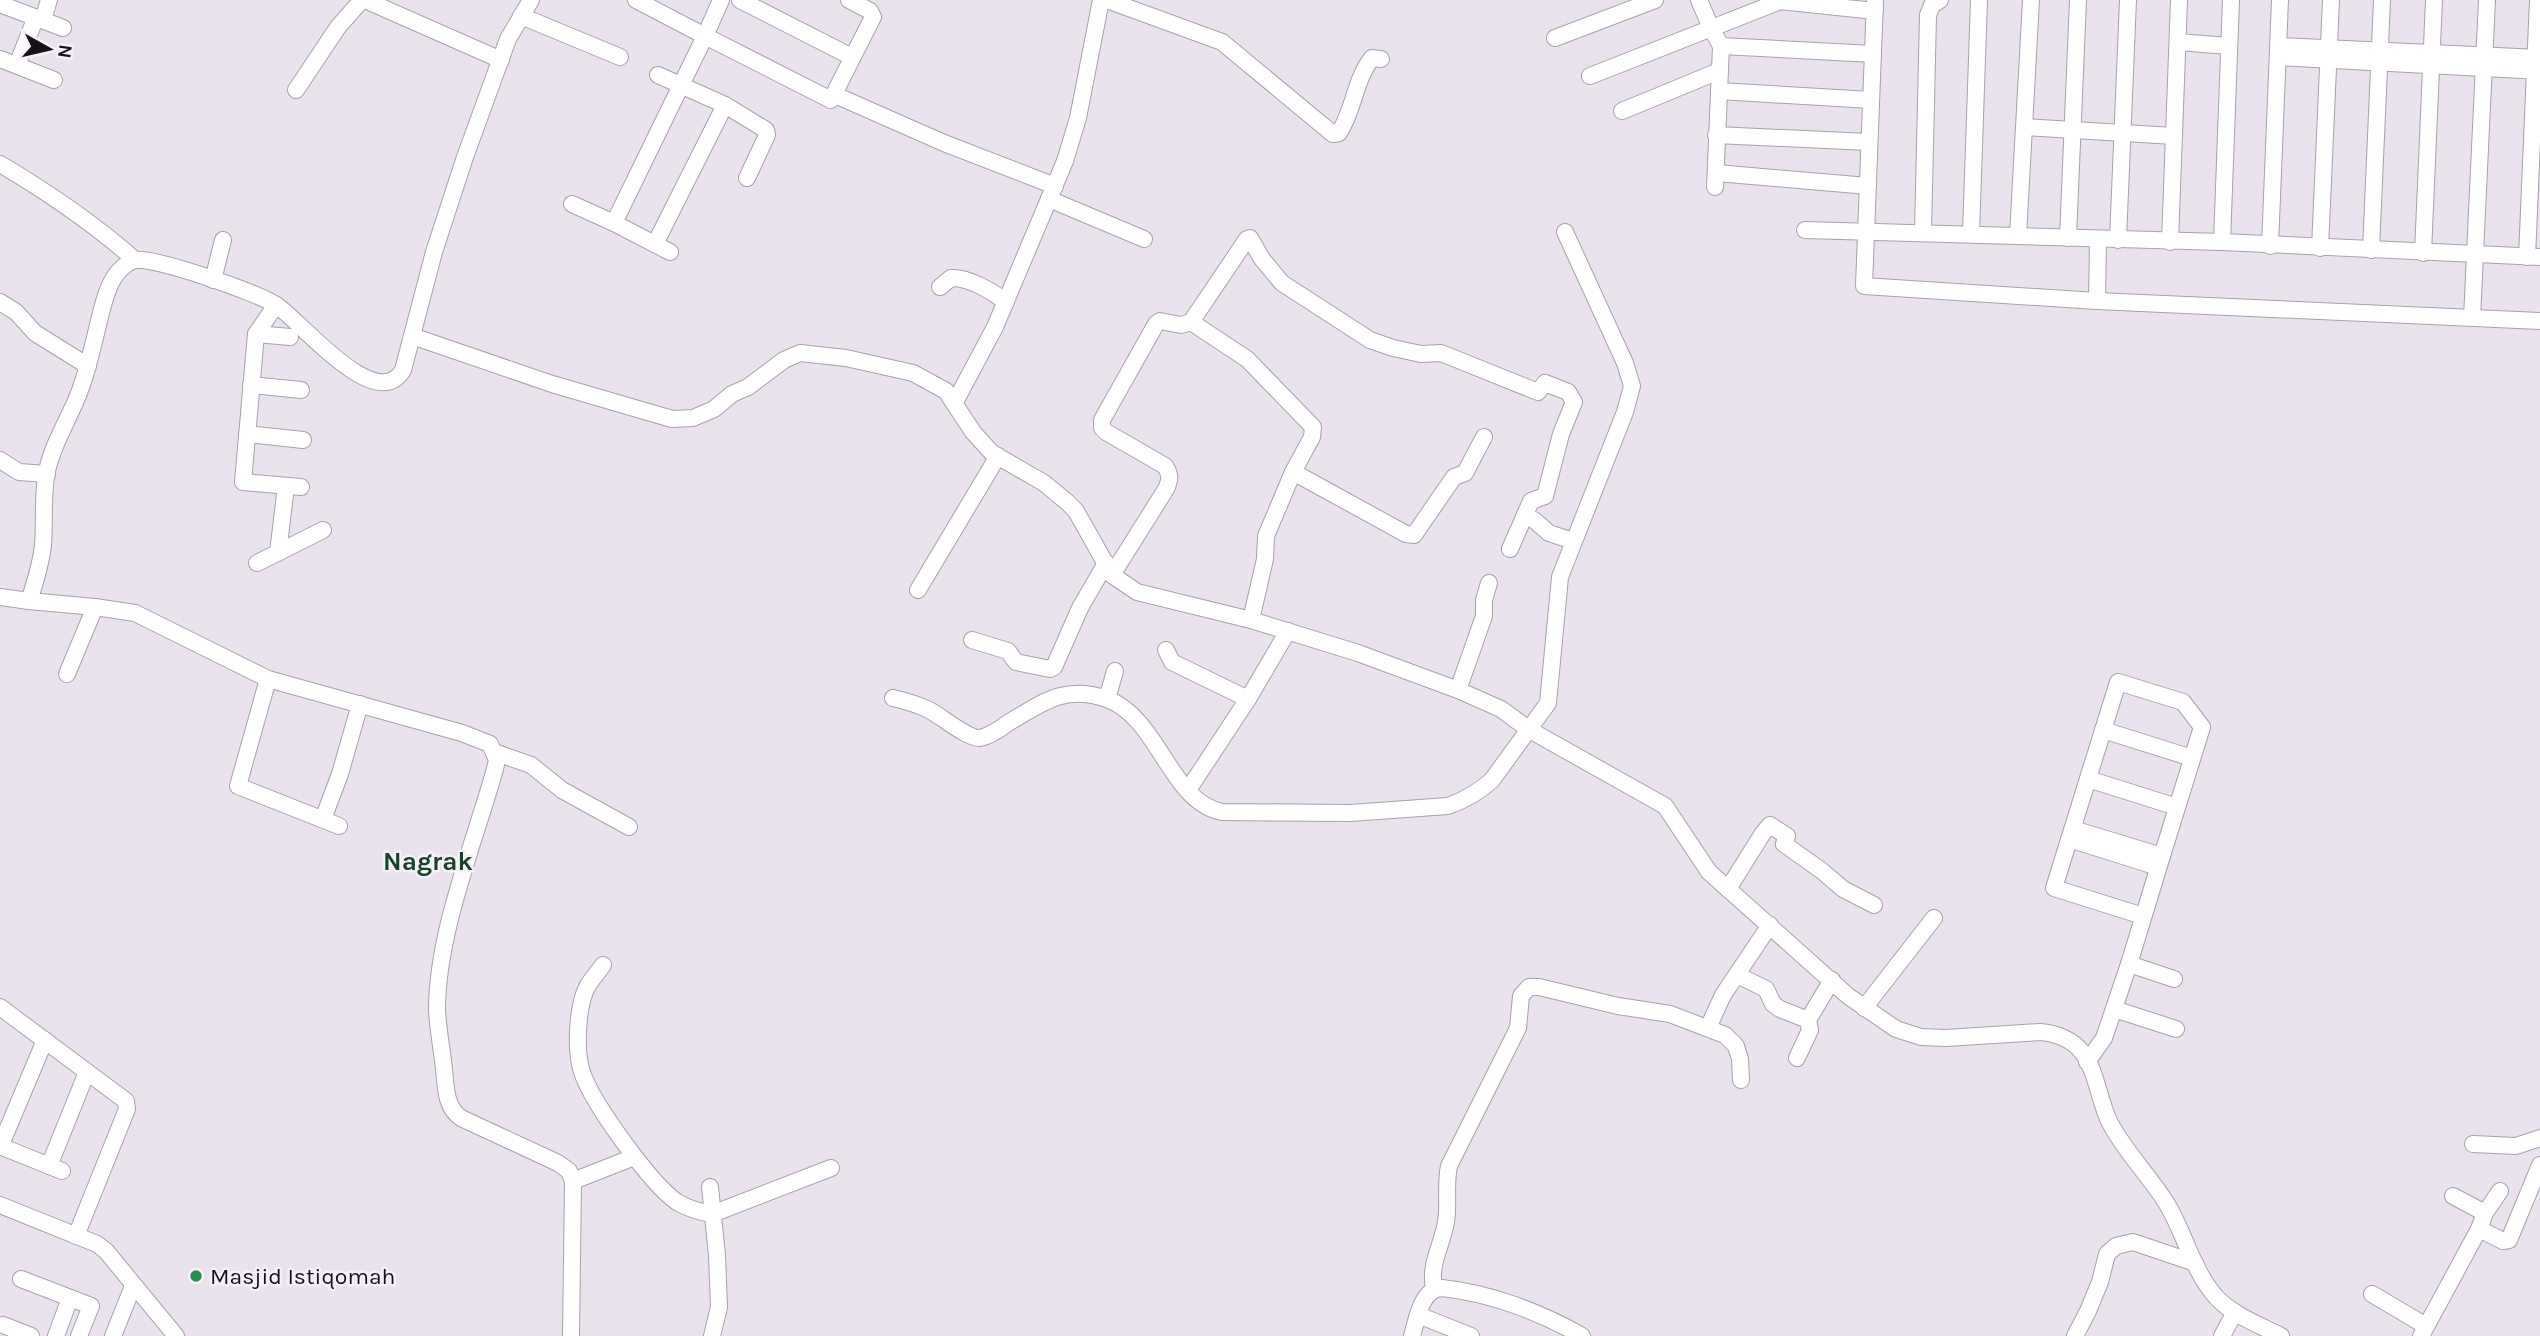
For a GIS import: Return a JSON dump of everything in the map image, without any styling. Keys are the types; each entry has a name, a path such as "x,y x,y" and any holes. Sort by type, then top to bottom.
{"street":[{"path":"17,65 49,0"},
{"path":"296,90 338,27 361,1 365,0 501,60"},
{"path":"0,164 50,193 100,229 135,260 184,270 276,305 340,363 376,381 392,381 399,377 434,252 508,39 531,0"},
{"path":"636,0 831,100 873,14 849,0"},
{"path":"614,223 721,0"},
{"path":"740,0 852,57"},
{"path":"955,402 995,327 1065,161 1078,118 1101,0"},
{"path":"1107,0 1222,42 1333,134 1339,133 1345,123 1366,66 1372,58 1381,59"},
{"path":"1555,38 1655,0"},
{"path":"1699,0 1710,28 1721,46 1716,180 1868,186"},
{"path":"1590,76 1782,0 1875,6 1864,286 2097,301 2540,321"},
{"path":"1923,232 1928,15 1932,5 1940,0"},
{"path":"1971,234 1979,0"},
{"path":"2018,236 2031,0"},
{"path":"2068,238 2078,0"},
{"path":"2118,240 2128,0"},
{"path":"2170,242 2179,0"},
{"path":"2222,242 2231,0"},
{"path":"2270,246 2280,0"},
{"path":"2320,248 2331,0"},
{"path":"2371,250 2382,0"},
{"path":"2423,253 2434,0"},
{"path":"2472,317 2487,0"},
{"path":"1805,230 2222,242 2533,257 2538,0"},
{"path":"0,4 63,28"},
{"path":"521,16 620,57"},
{"path":"2178,42 2229,46"},
{"path":"1721,46 1873,54"},
{"path":"2278,51 2538,64"},
{"path":"0,59 54,80"},
{"path":"1622,111 1718,71"},
{"path":"658,75 725,105 760,125 767,132 747,178"},
{"path":"1719,91 1871,100"},
{"path":"835,95 1052,193 1144,239"},
{"path":"655,244 725,105"},
{"path":"2024,122 2174,131"},
{"path":"1716,135 1870,142"},
{"path":"572,204 670,252"},
{"path":"894,698 912,702 945,719 966,734 981,738 1049,698 1077,694 1107,699 1140,722 1188,790 1212,810 1222,812 1350,813 1448,806 1462,802 1483,789 1548,703 1557,592 1573,541 1625,412 1632,386 1625,363 1565,232"},
{"path":"972,640 1008,651 1016,662 1049,669 1054,667 1080,608 1166,489 1170,474 1165,467 1106,432 1102,428 1102,420 1156,324 1160,321 1181,325 1191,322 1250,238 1262,259 1282,283 1370,340 1421,354 1441,353 1538,392 1545,383 1567,392 1574,402 1561,434 1545,496 1528,504 1510,549"},
{"path":"2097,301 2098,239"},
{"path":"213,280 223,240"},
{"path":"29,601 43,547 47,474 51,455 80,391 103,304 114,278 123,267 135,260"},
{"path":"940,287 955,277 1006,302"},
{"path":"0,303 16,312 33,331 88,366"},
{"path":"276,305 256,334 243,482 293,486 278,553"},
{"path":"1191,322 1247,359 1313,427 1312,437 1293,472 1266,537 1265,559 1251,620"},
{"path":"256,334 289,337"},
{"path":"412,336 552,384 672,419 693,418 714,409 784,360 800,353 846,358 913,373 935,383 955,402 973,432 998,456 1044,483 1068,502 1076,511 1109,569 1137,592 1251,620 1358,653 1501,709 1528,729 1665,806 1709,872 1864,1008 1896,1029 1921,1037 1946,1038 2005,1033 2053,1033 2073,1044 2082,1052 2087,1062 2110,1124 2167,1205 2209,1288 2235,1312 2281,1336"},
{"path":"251,385 301,390"},
{"path":"247,434 303,440"},
{"path":"1293,472 1405,534 1415,535 1454,477 1465,473 1484,437"},
{"path":"918,590 998,456"},
{"path":"0,460 22,473 47,474"},
{"path":"1525,515 1549,533 1573,541"},
{"path":"257,563 323,530"},
{"path":"1458,690 1483,616 1489,583"},
{"path":"0,597 135,613 268,680 462,733 490,744 497,760 495,769 448,927 441,961 437,1011 447,1095 454,1113 461,1118 558,1163 569,1171 573,1181 571,1336"},
{"path":"67,674 95,607"},
{"path":"1188,790 1248,699 1288,631"},
{"path":"1166,650 1172,662 1248,699"},
{"path":"1107,699 1115,671"},
{"path":"268,680 238,786 339,826"},
{"path":"2087,1062 2104,1038 2114,1010 2144,916 2202,727 2183,702 2118,682 2054,888 2144,916"},
{"path":"323,819 340,774 360,704"},
{"path":"2103,730 2192,758"},
{"path":"494,751 531,765 562,790 629,827"},
{"path":"2088,779 2177,807"},
{"path":"1728,889 1770,825 1787,836 1784,844 1843,889 1874,905"},
{"path":"2071,834 2160,862"},
{"path":"1864,1008 1934,918"},
{"path":"1708,1028 1723,995 1770,925"},
{"path":"2129,964 2174,979"},
{"path":"603,965 587,988 581,1007 578,1043 582,1072 634,1157 675,1200 694,1211 712,1214 831,1168"},
{"path":"1737,975 1766,989 1773,1004 1780,1009 1808,1020"},
{"path":"1797,1058 1810,1030 1808,1020 1832,980"},
{"path":"1434,1288 1431,1274 1446,1222 1449,1166 1518,1028 1521,996 1529,987 1670,1014 1708,1028 1730,1038 1736,1046 1741,1080"},
{"path":"1,1010 126,1101 127,1109 76,1236"},
{"path":"2114,1010 2176,1029"},
{"path":"45,1040 0,1147 56,1168 87,1072"},
{"path":"2473,1144 2508,1147 2540,1138"},
{"path":"573,1181 634,1157"},
{"path":"2480,1229 2503,1241 2509,1240 2540,1166"},
{"path":"710,1187 719,1307 712,1336"},
{"path":"2372,1294 2423,1331 2480,1229 2485,1213 2500,1191"},
{"path":"2453,1196 2485,1213"},
{"path":"0,1205 97,1244 106,1251 174,1335"},
{"path":"2075,1336 2100,1282 2106,1254 2116,1246 2133,1242 2195,1264"},
{"path":"21,1279 91,1306 79,1336"},
{"path":"113,1336 133,1286"},
{"path":"1412,1336 1418,1315 1428,1294 1434,1288 1452,1289 1517,1306 1544,1316 1582,1336"},
{"path":"56,1336 70,1298"},
{"path":"2222,1336 2235,1312"},
{"path":"1418,1315 1471,1336"},
{"path":"3,1325 31,1336"}],"place":[{"name":"Masjid Istiqomah","path":"196,1276"}],"district":[{"name":"Nagrak","path":"428,861"}]}
